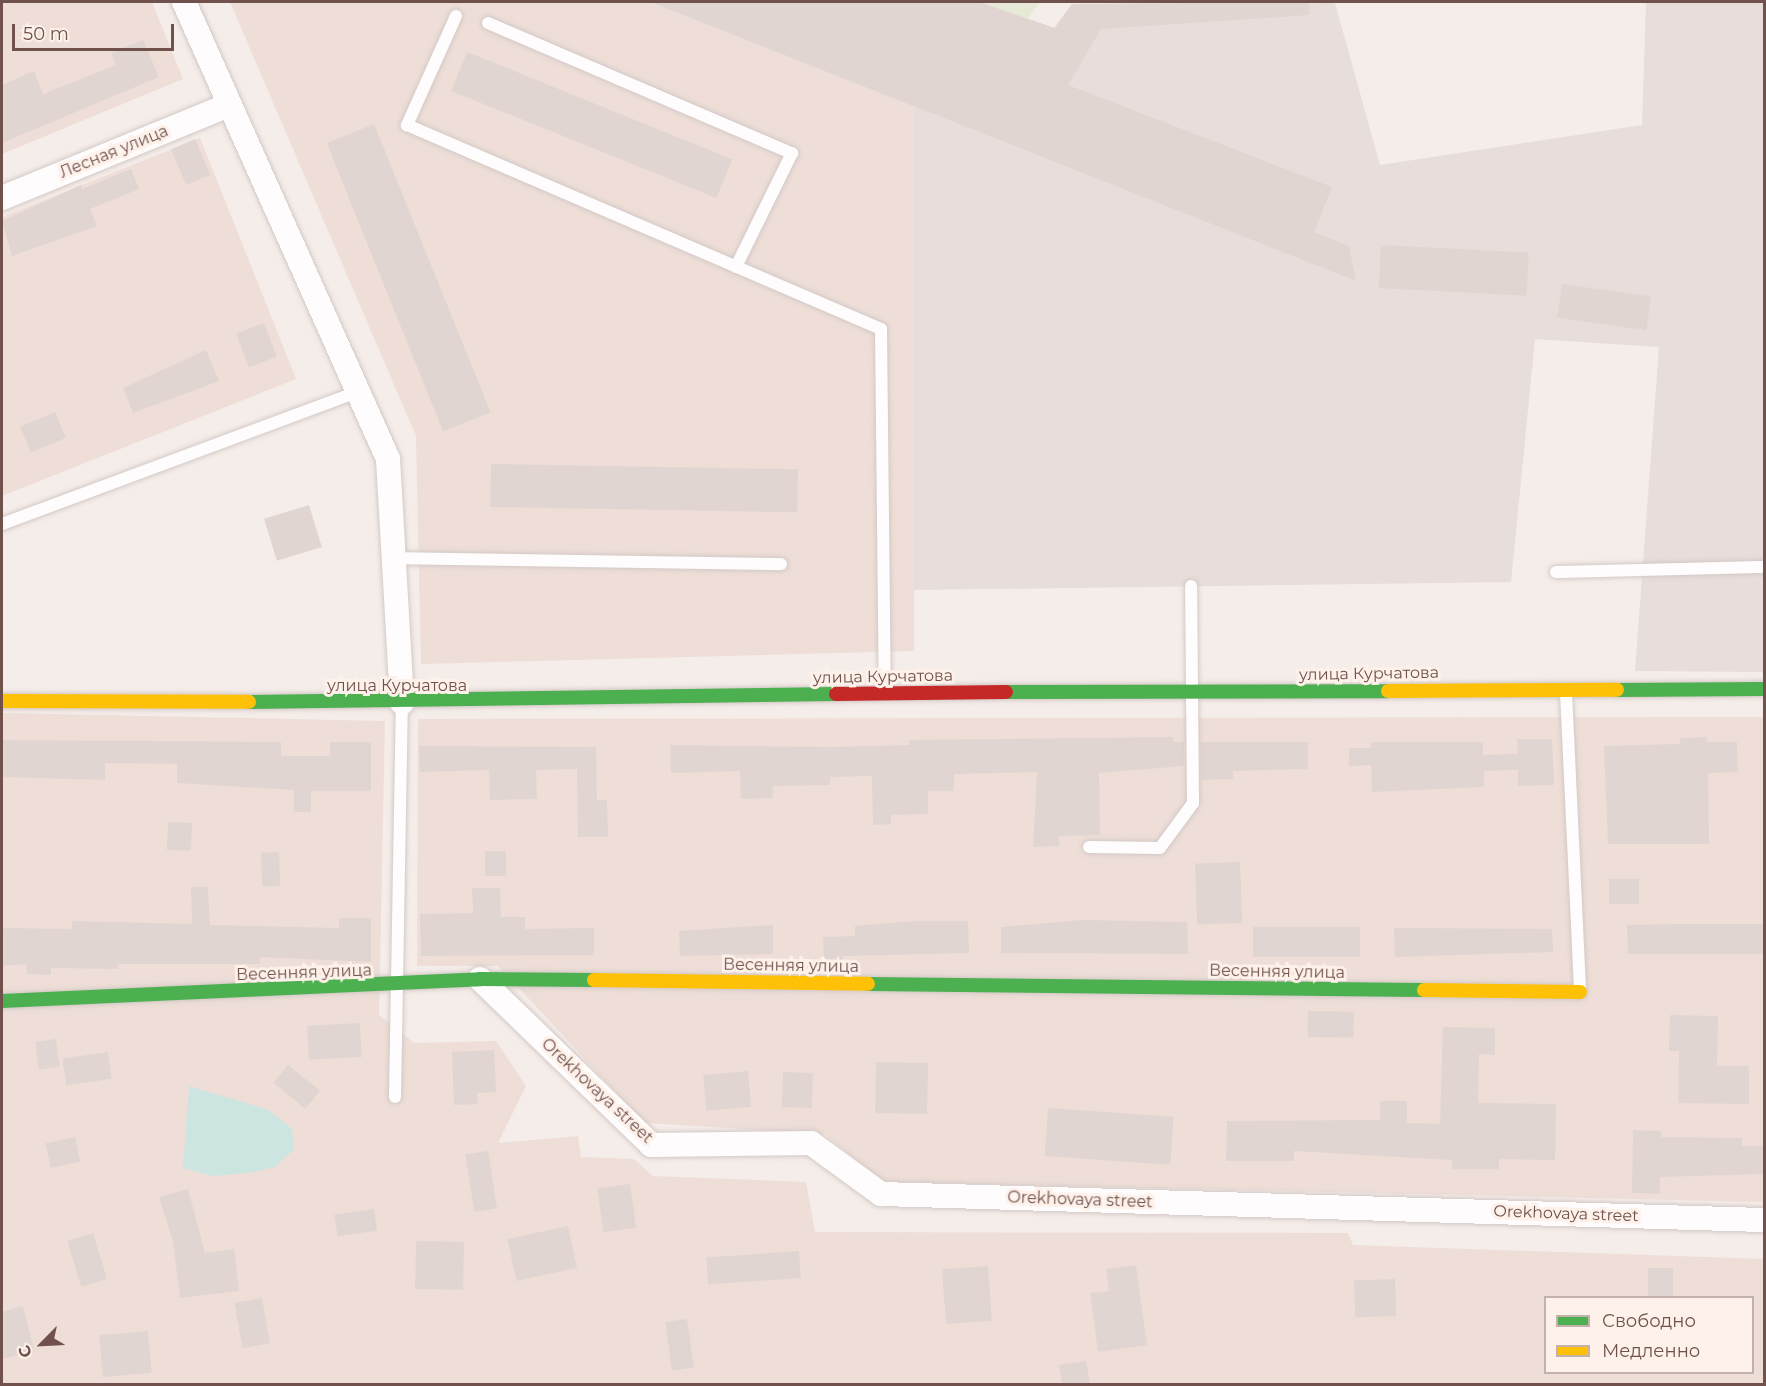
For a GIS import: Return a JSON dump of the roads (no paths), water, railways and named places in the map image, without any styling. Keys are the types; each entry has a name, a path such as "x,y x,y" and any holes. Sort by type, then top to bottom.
{"street":[{"path":"184,2 226,106 388,459 402,703"},
{"name":"Лесная улица","path":"2,198 226,106"},
{"name":"улица Курчатова","path":"2,701 402,703 885,693 1195,693 1565,687 1764,689"},
{"name":"Весенняя улица","path":"2,1001 399,986 480,979 1580,992"},
{"name":"Orekhovaya street","path":"480,979 651,1145 811,1143 880,1194 1764,1220"}],"lane":[{"path":"456,16 407,125 881,329 885,693"},
{"path":"489,23 792,153 736,267"},
{"path":"2,524 357,392"},
{"path":"394,558 781,564"},
{"path":"1556,572 1764,567"},
{"path":"1089,847 1160,848 1193,803 1195,693 1191,586"},
{"path":"1565,687 1580,992"},
{"path":"395,1097 399,986 402,703"}],"water":[{"path":"189,1086 269,1110 292,1129 294,1149 275,1167 248,1173 212,1176 183,1168"}]}
